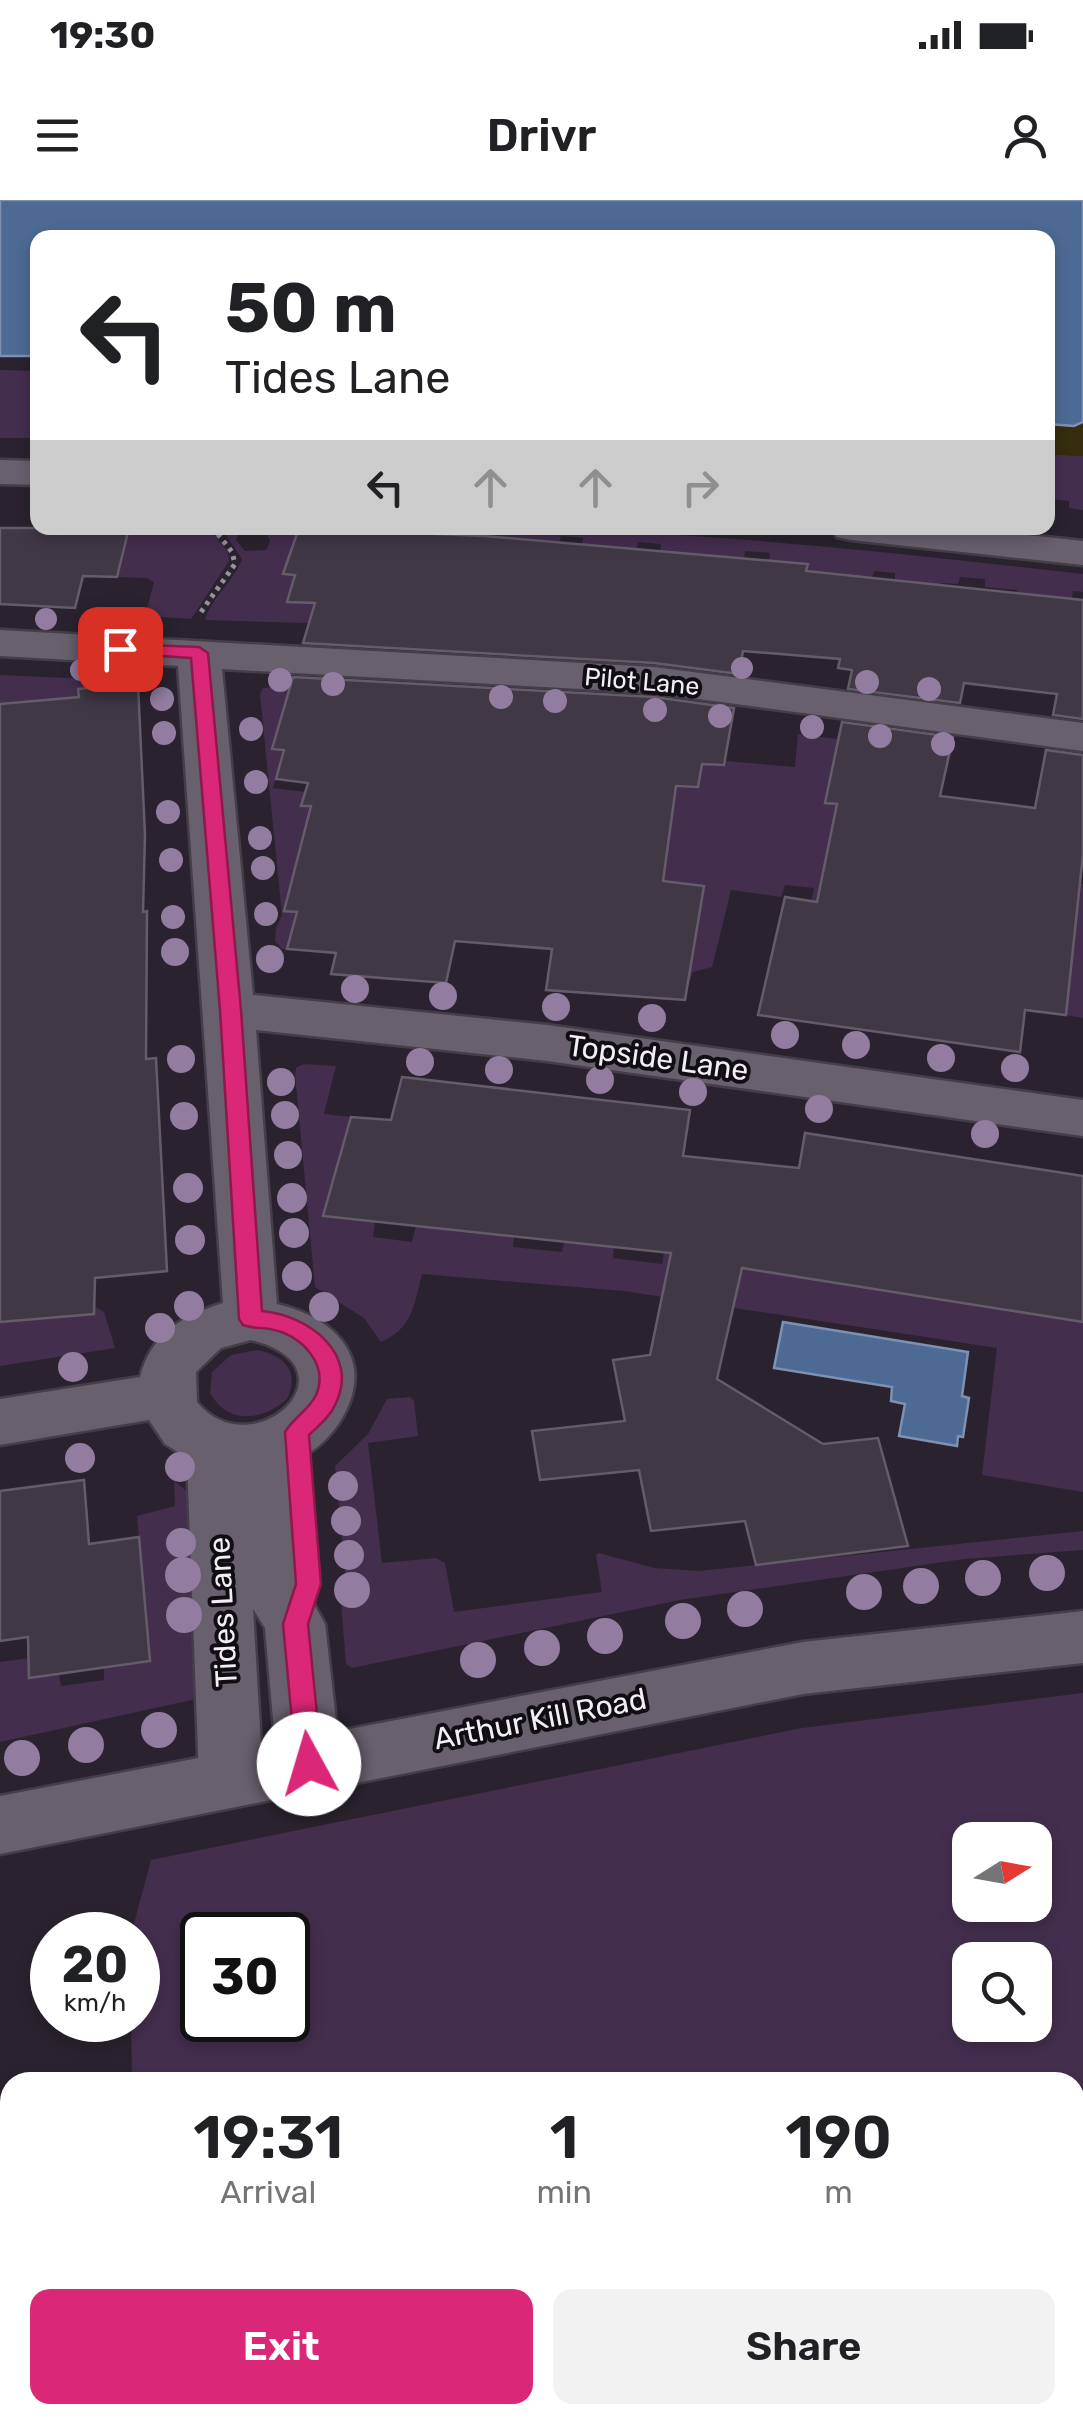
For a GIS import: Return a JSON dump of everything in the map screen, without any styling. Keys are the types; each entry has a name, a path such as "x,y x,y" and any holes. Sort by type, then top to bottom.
{"street":[{"path":"0,472 30,474"},
{"path":"913,535 1083,554"},
{"path":"198,637 230,1010 251,1319"},
{"name":"Pilot Lane","path":"0,643 198,637 654,680 1083,737"},
{"name":"Topside Lane","path":"230,1010 547,1043 1083,1118"},
{"path":"251,1319 276,1321 300,1330 318,1345 328,1363 331,1383 325,1403 258,1441 192,1435 176,1420 166,1394 172,1362 185,1346 227,1322 251,1319"},
{"path":"0,1422 166,1394"},
{"name":"Tides Lane","path":"258,1441 271,1586 296,1624 309,1764"},
{"name":"Tides Lane","path":"231,1779 258,1441"},
{"name":"Arthur Kill Road","path":"0,1825 803,1668 1024,1640 1083,1637"}],"path":[{"path":"198,637 235,564 232,552 219,535"}],"shaded area":[{"path":"0,370 30,371 30,438 0,438"},
{"path":"1055,454 1083,456 1083,510 1069,508 1069,501 1055,500"},
{"path":"127,535 215,535 228,552 229,561 191,619 145,616 154,582 147,578 117,577"},
{"path":"226,535 238,535 236,540 245,551 266,550 270,541 267,535 297,535 283,573 295,575 287,602 314,603 308,623 205,620 242,559"},
{"path":"461,535 672,535 767,542 1083,574 1083,592 1073,591 1072,598 1052,596 1051,605 1016,601 1017,590 985,587 985,579 960,577 958,584 942,583 940,591 895,581 895,573 874,571 872,578 798,623 807,565 769,561 770,553 745,551 744,559 660,552 661,544 638,542 636,550 582,545 583,538 561,536 559,543"},
{"path":"0,675 138,684 79,689 79,697 0,706"},
{"path":"263,688 327,691 284,750 273,788 305,792 302,805 320,807 698,787 702,764 723,765 725,761 795,767 798,734 844,740 837,745 825,802 837,804 831,835 1083,884 1083,1018 1066,1015 1074,937 816,902 811,901 814,888 785,885 781,897 731,890 712,967 693,972 683,1000 662,998 668,947 301,847 284,910 297,912 287,949 282,949 275,941 282,915 260,694"},
{"path":"304,1064 336,1066 324,1114 351,1117 324,1216 375,1222 373,1237 412,1242 416,1226 421,1226 514,1236 513,1247 562,1252 566,1234 614,1247 613,1258 662,1264 664,1252 714,1257 887,1291 1083,1322 1083,1492 982,1475 997,1348 624,1291 422,1274 406,1323 381,1342 364,1318 315,1287 295,1074 296,1068"},
{"path":"94,1306 104,1312 115,1348 0,1366 0,1322 93,1314"},
{"path":"258,1350 276,1356 288,1367 292,1381 287,1399 256,1415 226,1411 210,1393 212,1372 231,1355"},
{"path":"410,1397 414,1401 418,1436 368,1443 382,1563 436,1558 445,1563 454,1612 602,1592 596,1555 599,1553 654,1568 699,1571 1083,1531 1083,1550 964,1559 680,1600 352,1668 346,1664 341,1603 347,1592 335,1466 368,1434 387,1399"},
{"path":"174,1481 189,1493 196,1699 0,1742 0,1662 29,1658 29,1678 59,1674 61,1686 104,1680 104,1667 150,1660 137,1516 175,1506"},
{"path":"1083,1693 1083,2072 132,2072 131,2042 160,2042 160,1912 137,1912 151,1860 802,1728"}],"sand":[{"path":"1083,422 1083,456 1055,454 1055,425 1074,426"}],"water":[{"path":"0,200 1083,200 1083,422 1074,426 1055,425 1055,230 30,230 30,356 0,356"},
{"path":"783,1322 968,1352 962,1396 969,1398 963,1437 958,1436 957,1446 899,1436 905,1404 891,1401 892,1387 774,1368"}],"building":[{"path":"0,528 30,528 30,535 127,535 117,577 83,576 75,608 0,604"},
{"path":"297,535 461,535 808,564 806,571 1083,600 1083,719 1053,715 1057,694 964,683 960,703 848,689 852,670 838,668 840,659 743,651 739,674 654,663 303,643 315,603 287,602 295,575 283,574"},
{"path":"293,677 654,697 734,708 724,765 702,764 698,787 676,786 663,881 704,886 685,1000 546,990 552,949 455,941 446,983 331,974 336,953 287,949 297,912 284,911 311,806 301,806 308,783 276,779 284,750 272,749"},
{"path":"138,684 145,835 143,912 147,911 146,1059 156,1058 167,1271 95,1278 94,1314 0,1322 0,704 79,697 78,689"},
{"path":"842,722 953,737 940,796 1035,808 1046,750 1083,755 1083,854 1066,1015 1025,1010 1020,1052 758,1015 785,897 817,902 837,804 825,803"},
{"path":"402,1077 690,1110 683,1156 799,1168 805,1133 1083,1176 1083,1322 742,1268 717,1379 823,1444 878,1438 908,1546 756,1565 745,1521 651,1531 639,1470 540,1480 532,1431 625,1421 613,1360 650,1355 671,1253 323,1216 351,1117 391,1120"},
{"path":"84,1480 89,1544 139,1537 150,1661 29,1678 28,1637 0,1641 0,1491"}],"route":[{"path":"120,649 199,653 230,1010 251,1319 276,1321 300,1330 318,1345 328,1363 331,1383 325,1403 297,1432 309,1584 296,1624 309,1764"}]}
